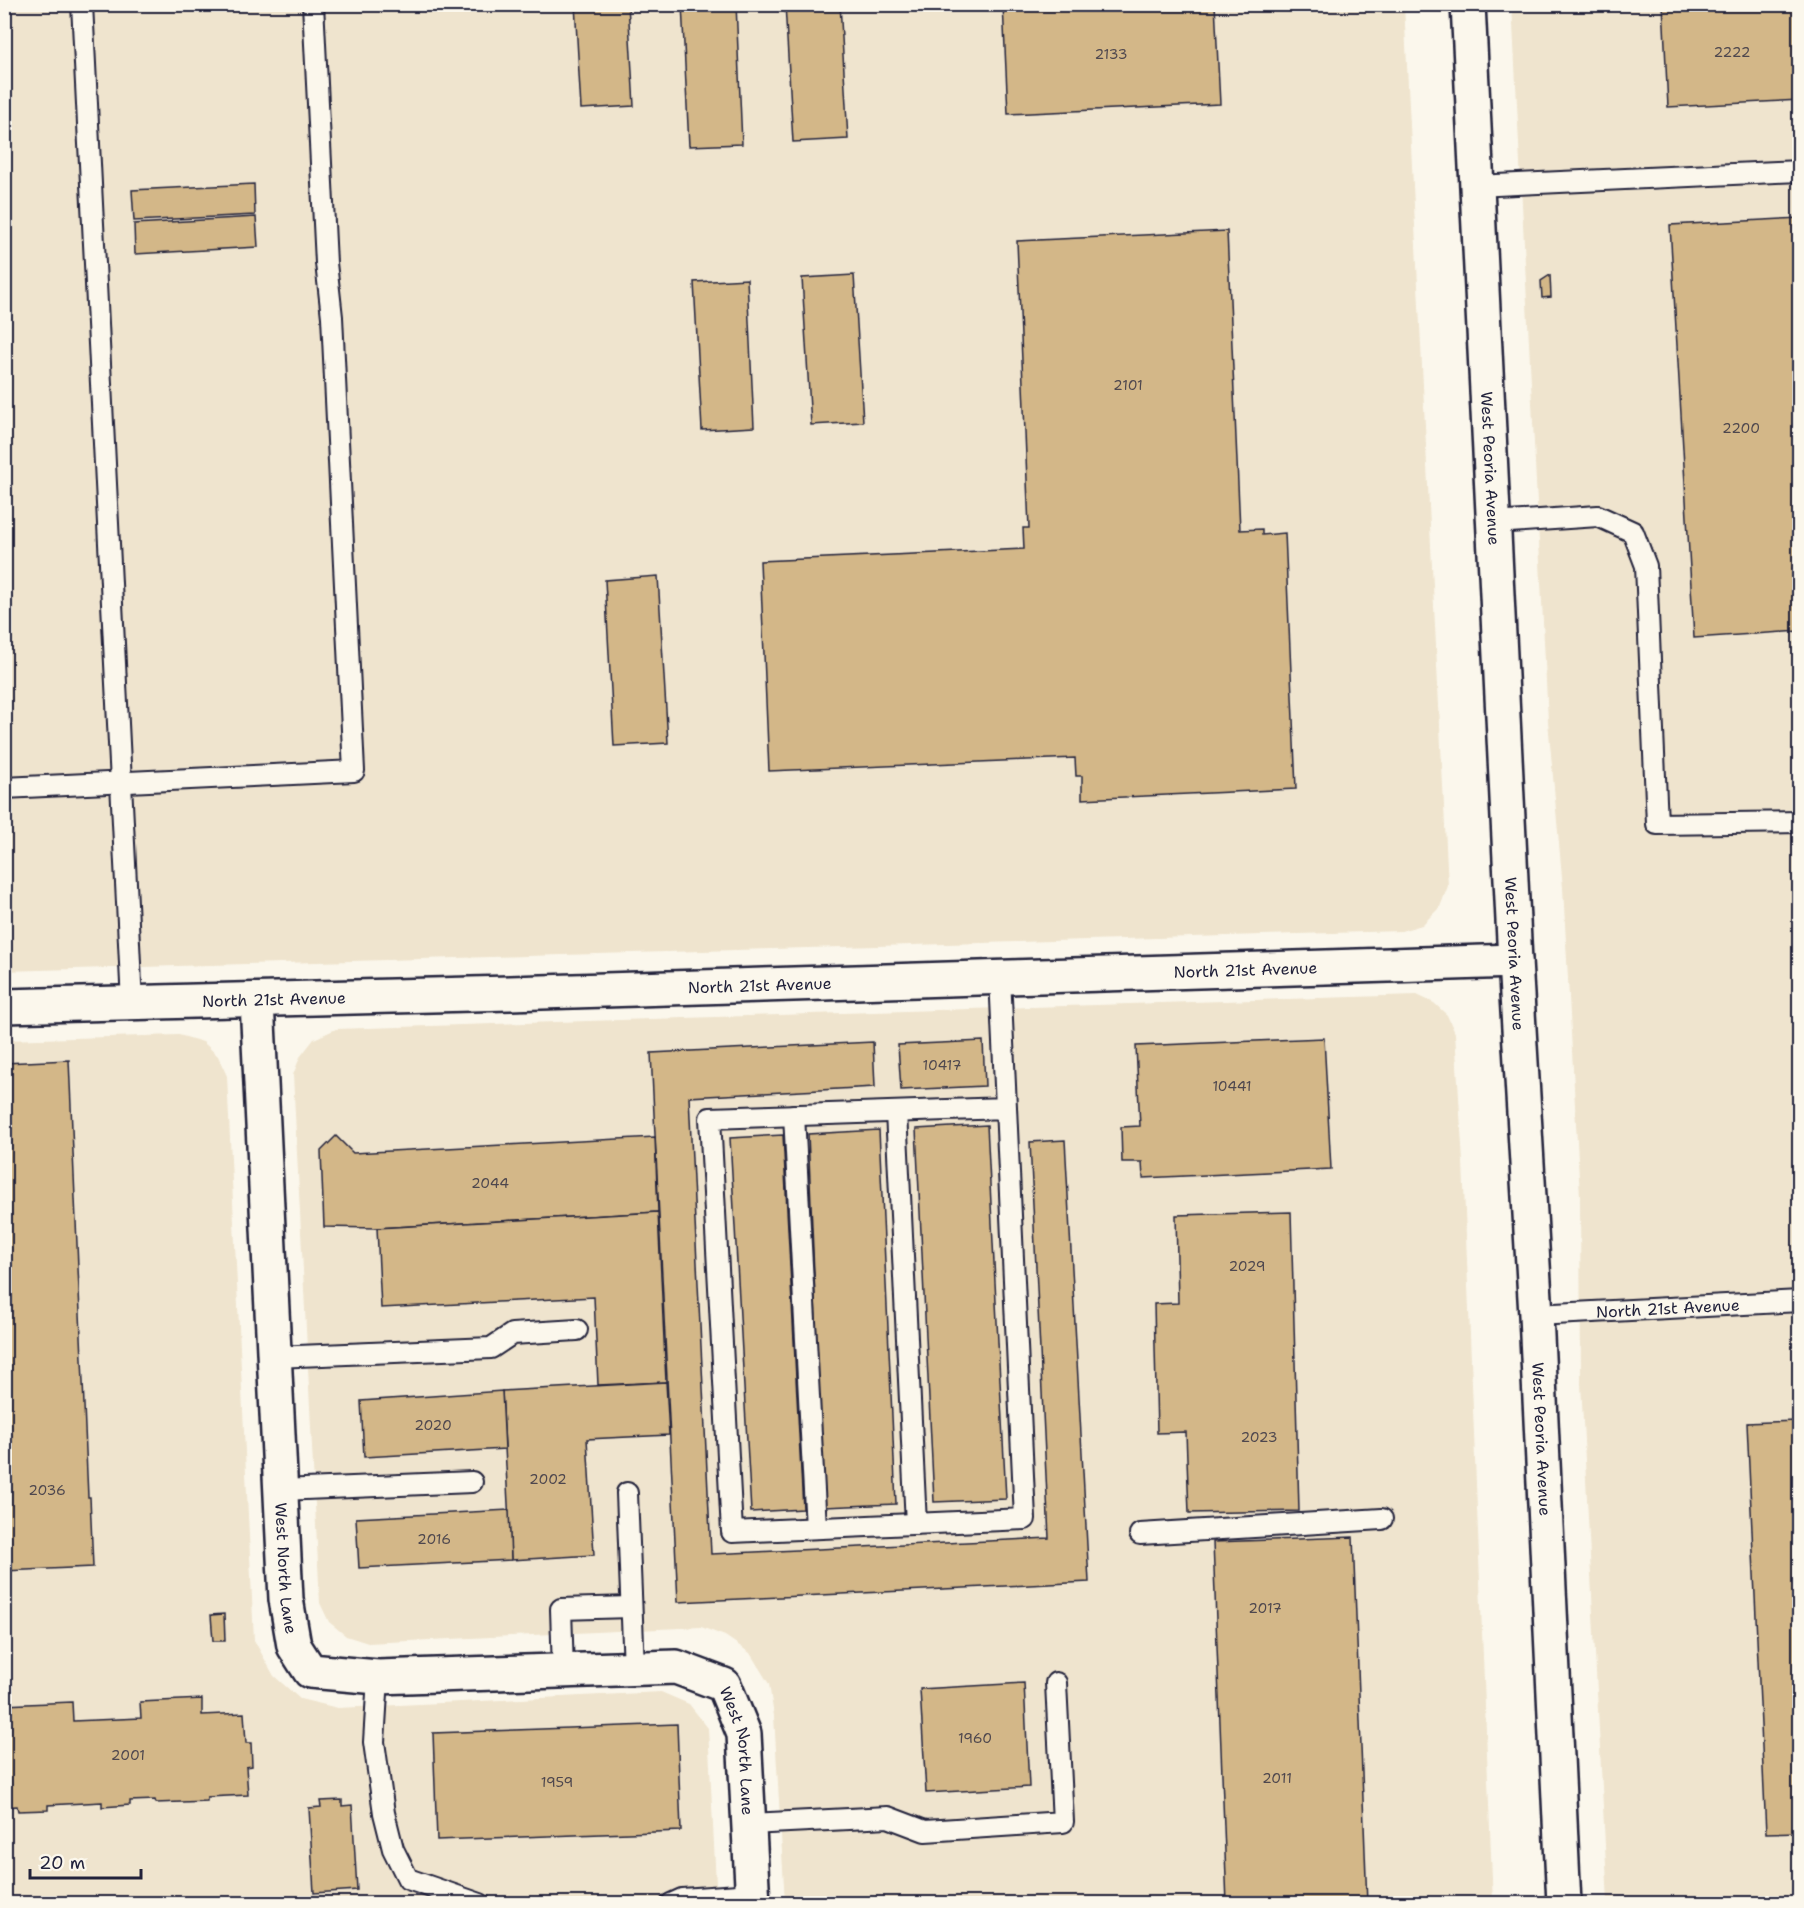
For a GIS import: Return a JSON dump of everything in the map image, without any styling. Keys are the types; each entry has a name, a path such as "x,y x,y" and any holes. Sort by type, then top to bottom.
{"street":[{"name":"West Peoria Avenue","path":"1468,4 1564,1904"},
{"name":"North 21st Avenue","path":"4,1006 257,1001 1515,961"},
{"name":"West North Lane","path":"257,1001 286,1599 294,1646 310,1671 378,1677 676,1667 724,1685 744,1734 753,1899"}],"lane":[{"path":"82,4 132,1003"},
{"path":"4,789 354,771 332,317 326,263 313,4"},
{"path":"1476,186 1800,171"},
{"path":"1494,523 1598,516 1633,532 1646,566 1657,824 1800,822"},
{"path":"1000,977 1025,1519 732,1532 710,1118 1006,1108"},
{"path":"897,1112 916,1524"},
{"path":"794,1115 816,1528"},
{"name":"North 21st Avenue","path":"1536,1315 1800,1301"},
{"path":"274,1357 491,1348 512,1334 577,1330"},
{"path":"281,1490 472,1482"},
{"path":"627,1493 634,1669"},
{"path":"1140,1534 1383,1519"},
{"path":"562,1671 561,1609 632,1608"},
{"path":"378,1677 374,1742 384,1812 393,1849 408,1879 480,1904"},
{"path":"749,1824 888,1817 925,1832 1063,1822 1056,1683"},
{"path":"671,1904 682,1899 753,1899"}],"shaded area":[{"path":"4,5 1404,5 1448,886 1440,907 1422,925 1401,931 5,971"},
{"path":"1512,5 1799,5 1799,1903 1608,1903 1581,1383 1580,1196 1563,888 1548,721"},
{"path":"1417,995 1434,1003 1447,1015 1455,1033 1463,1162 1493,1903 785,1903 774,1716 769,1684 750,1653 725,1636 701,1627 368,1643 346,1636 329,1622 320,1603 293,1075 300,1057 314,1039 336,1029"},
{"path":"179,1035 203,1042 218,1056 227,1076 254,1640 274,1676 300,1699 338,1708 661,1692 689,1704 708,1728 717,1903 5,1903 4,1040"}],"building":[{"path":"575,4 628,4 634,106 581,109"},
{"path":"682,4 736,4 742,144 689,146"},
{"path":"785,4 840,4 848,139 793,142"},
{"path":"1003,4 1215,4 1220,104 1008,114"},
{"path":"1663,4 1800,4 1800,100 1668,107"},
{"path":"254,184 255,215 134,221 132,190"},
{"path":"256,217 258,247 135,254 134,224"},
{"path":"1800,218 1800,631 1694,638 1670,225"},
{"path":"1227,231 1240,530 1262,529 1262,535 1285,533 1296,789 1082,799 1082,776 1076,776 1075,758 769,771 760,561 1024,549 1023,528 1029,528 1017,241"},
{"path":"854,275 863,422 811,425 802,278"},
{"path":"1550,275 1551,297 1542,298 1541,281"},
{"path":"747,279 754,427 702,430 694,282"},
{"path":"658,576 668,743 614,746 605,580"},
{"path":"1324,1038 1331,1169 1143,1178 1142,1162 1122,1162 1121,1127 1140,1126 1136,1046"},
{"path":"983,1041 985,1086 901,1090 898,1045"},
{"path":"873,1042 875,1087 689,1097 711,1554 1049,1538 1030,1142 1065,1140 1089,1582 678,1602 651,1053"},
{"path":"69,1060 93,1567 4,1571 4,1063"},
{"path":"987,1125 1006,1499 934,1502 916,1129"},
{"path":"879,1130 896,1504 824,1507 808,1134"},
{"path":"783,1135 803,1509 751,1512 730,1138"},
{"path":"336,1136 353,1153 655,1137 658,1212 377,1228 324,1227 321,1151"},
{"path":"658,1212 666,1382 598,1385 594,1297 381,1308 377,1228"},
{"path":"1291,1212 1299,1511 1189,1513 1186,1432 1157,1433 1154,1304 1178,1303 1176,1215"},
{"path":"666,1382 669,1435 587,1439 594,1555 511,1560 502,1391"},
{"path":"502,1391 505,1449 364,1457 361,1401"},
{"path":"1800,1405 1800,1832 1766,1833 1747,1423 1796,1421 1795,1406"},
{"path":"509,1510 511,1560 359,1568 356,1518"},
{"path":"1353,1537 1367,1904 1227,1904 1213,1542"},
{"path":"4,1573 7,1573 10,1625 4,1625"},
{"path":"224,1614 225,1641 213,1641 211,1615"},
{"path":"1024,1683 1029,1787 926,1793 920,1689"},
{"path":"202,1699 202,1715 244,1713 246,1743 251,1743 252,1766 246,1767 248,1795 207,1797 207,1801 156,1803 155,1800 130,1801 130,1805 102,1807 102,1802 48,1805 48,1810 18,1811 17,1806 4,1807 4,1705 72,1702 73,1721 141,1718 140,1702"},
{"path":"677,1724 681,1831 437,1840 433,1733"},
{"path":"342,1800 342,1806 352,1805 357,1890 314,1893 309,1808 321,1807 320,1801"}]}
